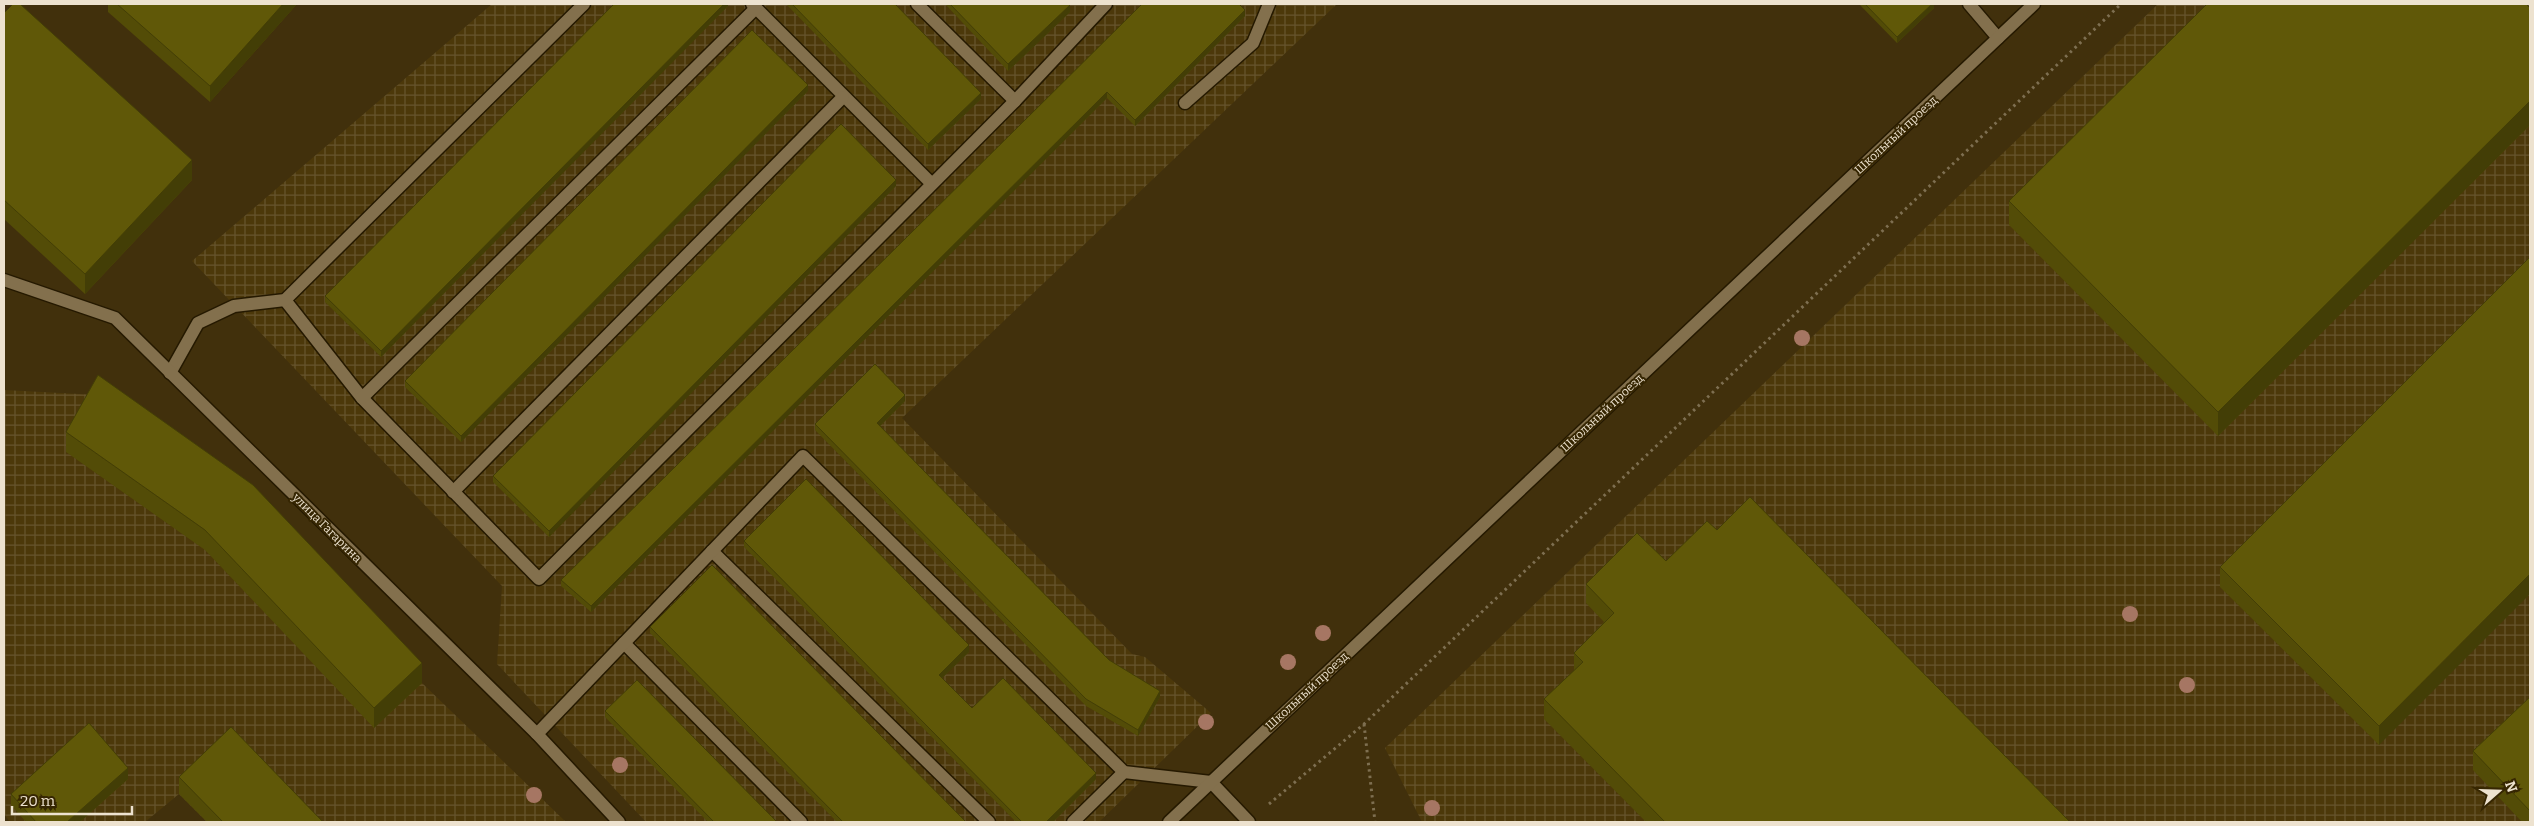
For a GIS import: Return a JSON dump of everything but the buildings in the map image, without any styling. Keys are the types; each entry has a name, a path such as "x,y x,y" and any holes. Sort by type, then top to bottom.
{"street":[{"path":"170,373 198,324 234,306 285,300 584,4"},
{"path":"917,4 1015,101"},
{"path":"285,300 362,398 539,579 931,183 1015,101 1106,4"},
{"path":"1185,103 1253,43 1269,4"},
{"path":"1969,4 1998,38"},
{"name":"Школьный проезд","path":"1169,822 2034,4"},
{"path":"362,398 754,6 931,183"},
{"path":"453,492 843,97"},
{"name":"улица Гагарина","path":"4,280 115,318 537,734 619,822"},
{"path":"537,734 803,456 1124,772 1211,782 1248,822"},
{"path":"712,551 989,822"},
{"path":"624,643 801,822"},
{"path":"1073,822 1124,772"}],"path":[{"path":"1248,822 1364,724 2121,4"},
{"path":"1364,724 1375,822"}],"shaded area":[{"path":"492,4 1337,4 902,418 1132,654 1145,657 1211,713 1099,822 646,822 497,664 502,586 192,261"},
{"path":"2158,4 2530,4 2530,822 1422,822 1385,748"},
{"path":"4,390 98,395 422,683 566,822 207,822 179,794 145,822 10,822 4,814"}]}
